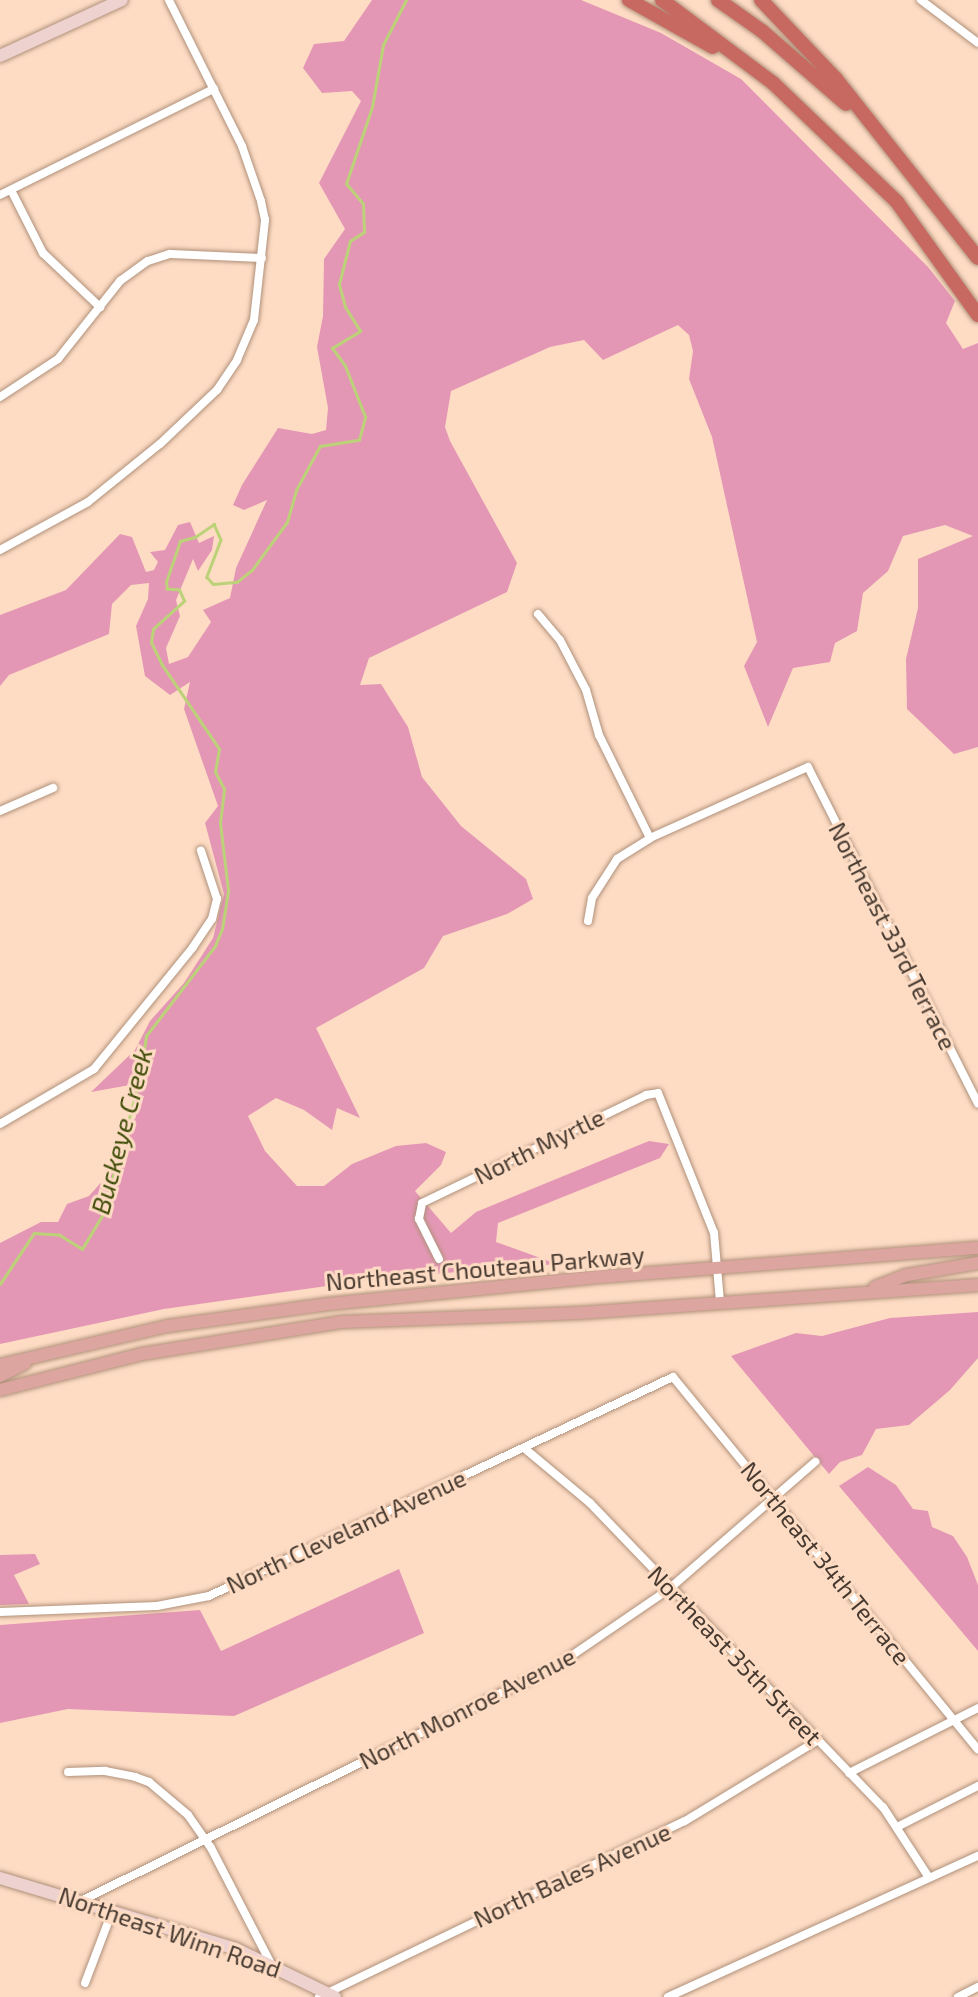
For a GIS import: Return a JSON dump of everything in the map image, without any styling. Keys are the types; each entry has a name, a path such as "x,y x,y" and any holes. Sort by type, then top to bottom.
{"highway":[{"path":"629,0 773,83"},
{"path":"662,0 773,83 897,202 978,314"},
{"path":"718,0 762,31 875,131"},
{"path":"761,0 836,79 978,258"}],"main road":[{"name":"Northeast Chouteau Parkway","path":"0,1365 237,1315 455,1290 978,1248"},
{"path":"858,1292 907,1275 978,1263"},
{"name":"Northeast Chouteau Parkway","path":"0,1390 131,1356 342,1322 978,1285"},
{"path":"0,1376 41,1355"}],"street":[{"path":"0,56 122,0"},
{"path":"0,550 61,519 113,484 217,390 237,360 254,320 265,220 255,181 214,89 169,0"},
{"path":"921,0 978,43"},
{"path":"0,195 214,89"},
{"path":"11,190 43,253 100,307"},
{"path":"0,397 58,359 128,273 158,257 262,258"},
{"path":"538,614 560,640 586,690 599,734 650,838 617,859 602,878 592,898 588,921"},
{"name":"Northeast 33rd Terrace","path":"650,838 808,767 978,1104"},
{"path":"0,811 53,788"},
{"path":"0,1124 94,1069 212,919 215,885 201,851"},
{"name":"North Myrtle","path":"439,1259 419,1219 422,1203 646,1095 658,1093 714,1233 718,1269"},
{"path":"718,1269 720,1302"},
{"name":"North Cleveland Avenue","path":"0,1612 157,1606 209,1596 673,1377"},
{"name":"Northeast 34th Terrace","path":"673,1377 978,1749"},
{"name":"Northeast 35th Street","path":"524,1448 590,1503 669,1589 818,1740 899,1826 929,1876"},
{"name":"North Monroe Avenue","path":"83,1900 205,1837 536,1677 669,1589 772,1496 815,1462"},
{"path":"849,1773 978,1708"},
{"name":"North Bales Avenue","path":"328,1995 685,1821 818,1740"},
{"path":"68,1772 105,1771 149,1782 188,1815 205,1837 270,1962"},
{"path":"899,1826 978,1786"},
{"path":"668,1997 978,1856"},
{"name":"Northeast Winn Road","path":"0,1878 83,1900 112,1912 270,1962 328,1995"},
{"path":"85,1983 112,1912"},
{"path":"958,1997 978,1987"}],"shaded area":[{"path":"372,0 581,0 661,33 741,79 928,267 955,301 946,323 963,349 978,343 978,747 954,754 907,709 906,659 918,608 918,559 973,536 945,525 903,536 888,571 863,593 857,631 835,643 830,662 793,668 768,727 744,666 757,642 712,437 689,379 693,351 689,335 678,325 603,360 584,340 550,347 451,391 445,427 450,441 517,563 507,592 369,658 360,685 381,684 408,727 422,777 461,826 526,879 533,899 507,914 443,936 424,968 316,1028 360,1118 337,1108 332,1130 304,1110 276,1098 248,1116 265,1151 297,1186 324,1186 352,1164 396,1146 426,1143 446,1152 441,1165 415,1191 451,1233 476,1212 649,1141 669,1144 660,1158 498,1223 496,1242 557,1264 384,1278 164,1309 0,1344 0,1243 41,1222 58,1222 67,1204 89,1196 106,1177 109,1155 136,1117 130,1085 91,1092 135,1050 150,1021 184,983 213,938 224,894 205,823 218,806 184,709 190,682 170,695 145,676 136,626 148,599 149,583 131,585 112,604 109,634 9,675 0,686 0,615 66,590 120,534 132,537 146,572 154,570 158,562 150,552 165,550 178,525 190,522 199,543 214,536 212,550 198,571 193,559 176,600 180,616 166,648 169,664 188,657 211,622 203,610 230,598 236,568 267,500 244,510 233,505 242,485 278,428 312,434 326,430 328,408 317,347 323,316 324,259 345,229 319,183 361,101 352,91 322,93 303,68 314,44 344,41"},
{"path":"978,1312 978,1358 950,1390 909,1425 876,1429 862,1455 840,1462 829,1474 731,1356 796,1333 822,1336 890,1318"},
{"path":"868,1467 896,1485 913,1509 928,1511 932,1527 953,1536 967,1557 978,1585 978,1651 839,1486"},
{"path":"35,1554 40,1564 14,1575 29,1604 0,1605 0,1555"},
{"path":"399,1569 424,1633 234,1716 68,1709 0,1723 0,1625 200,1610 221,1651"}],"waterway":[{"name":"Buckeye Creek","path":"0,1284 34,1233 60,1235 82,1249 102,1216 139,1082 146,1036 215,946 222,929 228,890 220,823 224,789 215,772 219,749 162,665 151,642 153,629 184,601 179,590 167,589 166,582 180,541 195,537 214,524 221,540 207,577 213,584 237,582 252,570 287,522 296,490 320,446 359,440 365,417 345,366 332,348 360,331 345,307 339,284 350,241 364,232 363,204 346,184 372,107 383,45 406,0"}]}
